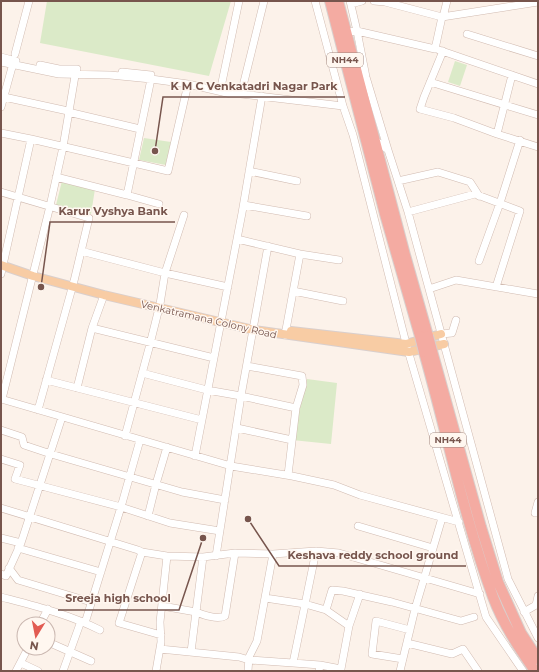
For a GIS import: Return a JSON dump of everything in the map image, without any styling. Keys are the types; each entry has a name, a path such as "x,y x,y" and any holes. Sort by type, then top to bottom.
{"highway":[{"name":"NH44","path":"330,1 385,214 424,336"},
{"name":"NH44","path":"338,1 405,255 428,351 481,527 498,582 521,633 538,659"},
{"name":"NH44","path":"428,351 470,529 494,598 514,639 535,671"}],"main road":[{"name":"Venkatramana Colony Road","path":"2,265 73,283 104,295 254,328 409,352 444,344"},
{"path":"73,283 159,306"},
{"path":"286,333 406,344 441,334"}],"street":[{"path":"1,107 29,1"},
{"path":"221,87 239,1"},
{"path":"241,94 264,1"},
{"path":"315,1 343,106 355,142 406,344 486,616 523,671"},
{"path":"362,1 350,2 358,31 366,76 408,212 508,578 538,638"},
{"path":"374,1 385,2 443,17 538,2"},
{"path":"436,49 447,1"},
{"path":"347,32 358,31 436,49 538,84"},
{"path":"467,34 538,56"},
{"path":"443,51 420,109 454,118 497,134 538,146"},
{"path":"1,57 59,74 75,72 137,73 184,79 231,89 241,94"},
{"path":"1,62 14,60"},
{"path":"75,72 63,147 50,206 1,399 231,466 334,485 360,495 459,522"},
{"path":"114,73 188,84 231,94 262,96 343,106"},
{"path":"497,134 512,75"},
{"path":"127,195 151,79"},
{"path":"430,82 538,115"},
{"path":"1,133 168,171 188,84"},
{"path":"195,456 244,205 262,96"},
{"path":"4,97 140,129"},
{"path":"355,142 360,118"},
{"path":"2,265 31,139"},
{"path":"375,140 388,150"},
{"path":"479,260 500,203 520,140"},
{"path":"249,172 297,181"},
{"path":"398,181 438,172 470,182 479,196"},
{"path":"56,177 159,204"},
{"path":"1,192 89,218 73,283 38,410"},
{"path":"408,212 475,194 520,211 496,287"},
{"path":"244,205 306,216"},
{"path":"125,436 150,343 165,273 184,215"},
{"path":"237,239 300,254 339,260"},
{"path":"216,556 241,396 268,246"},
{"path":"81,251 228,288"},
{"path":"286,333 300,254"},
{"path":"429,289 456,280 538,294"},
{"path":"293,290 343,301"},
{"path":"77,388 92,328 104,295"},
{"path":"441,334 452,333 456,320"},
{"path":"92,328 214,358"},
{"path":"247,366 302,376 303,384 296,408 288,476"},
{"path":"1,370 9,372"},
{"path":"142,373 207,390 296,408"},
{"path":"46,380 202,420"},
{"path":"1,574 6,576 20,546 62,417"},
{"path":"237,428 292,440"},
{"path":"1,430 22,437 24,445 51,454 182,492 225,500"},
{"path":"63,671 91,602 101,572 140,440"},
{"path":"148,516 167,447"},
{"path":"1,459 20,465 15,479 170,523 220,531"},
{"path":"538,502 535,513 538,513"},
{"path":"1,508 142,552 167,556 203,557 235,553 272,554 316,551 338,553 480,594"},
{"path":"400,671 415,609 442,518"},
{"path":"358,526 433,548"},
{"path":"1,538 20,546 101,572"},
{"path":"293,663 316,551"},
{"path":"142,552 119,623 161,635"},
{"path":"162,606 223,618 225,616 229,601 235,553"},
{"path":"248,671 249,660 258,641 272,554"},
{"path":"156,671 160,649 160,622 167,556"},
{"path":"191,652 203,557"},
{"path":"10,568 18,580 91,602"},
{"path":"326,610 332,590 360,594 461,621 474,617"},
{"path":"160,649 239,657 249,660 293,663 319,668 341,669 349,626 360,594"},
{"path":"524,612 537,605 538,596"},
{"path":"1,597 48,609 100,630"},
{"path":"265,598 305,604 326,610 349,626"},
{"path":"44,616 48,609"},
{"path":"403,659 372,654 376,621 410,630"},
{"path":"406,644 452,654 463,649 478,671"},
{"path":"56,645 92,661"},
{"path":"16,671 24,656"},
{"path":"20,663 38,671"}],"green space":[{"path":"47,1 231,1 209,76 40,43"},
{"path":"455,61 467,65 460,86 448,82"},
{"path":"144,138 171,142 166,165 139,160"},
{"path":"62,181 95,189 91,214 56,205"},
{"path":"307,379 337,383 331,444 292,440"}],"place":[{"name":"K M C Venkatadri Nagar Park","path":"155,151"},
{"name":"Karur Vyshya Bank","path":"41,287"},
{"name":"Keshava reddy school ground","path":"248,519"},
{"name":"Sreeja high school","path":"203,538"}]}
